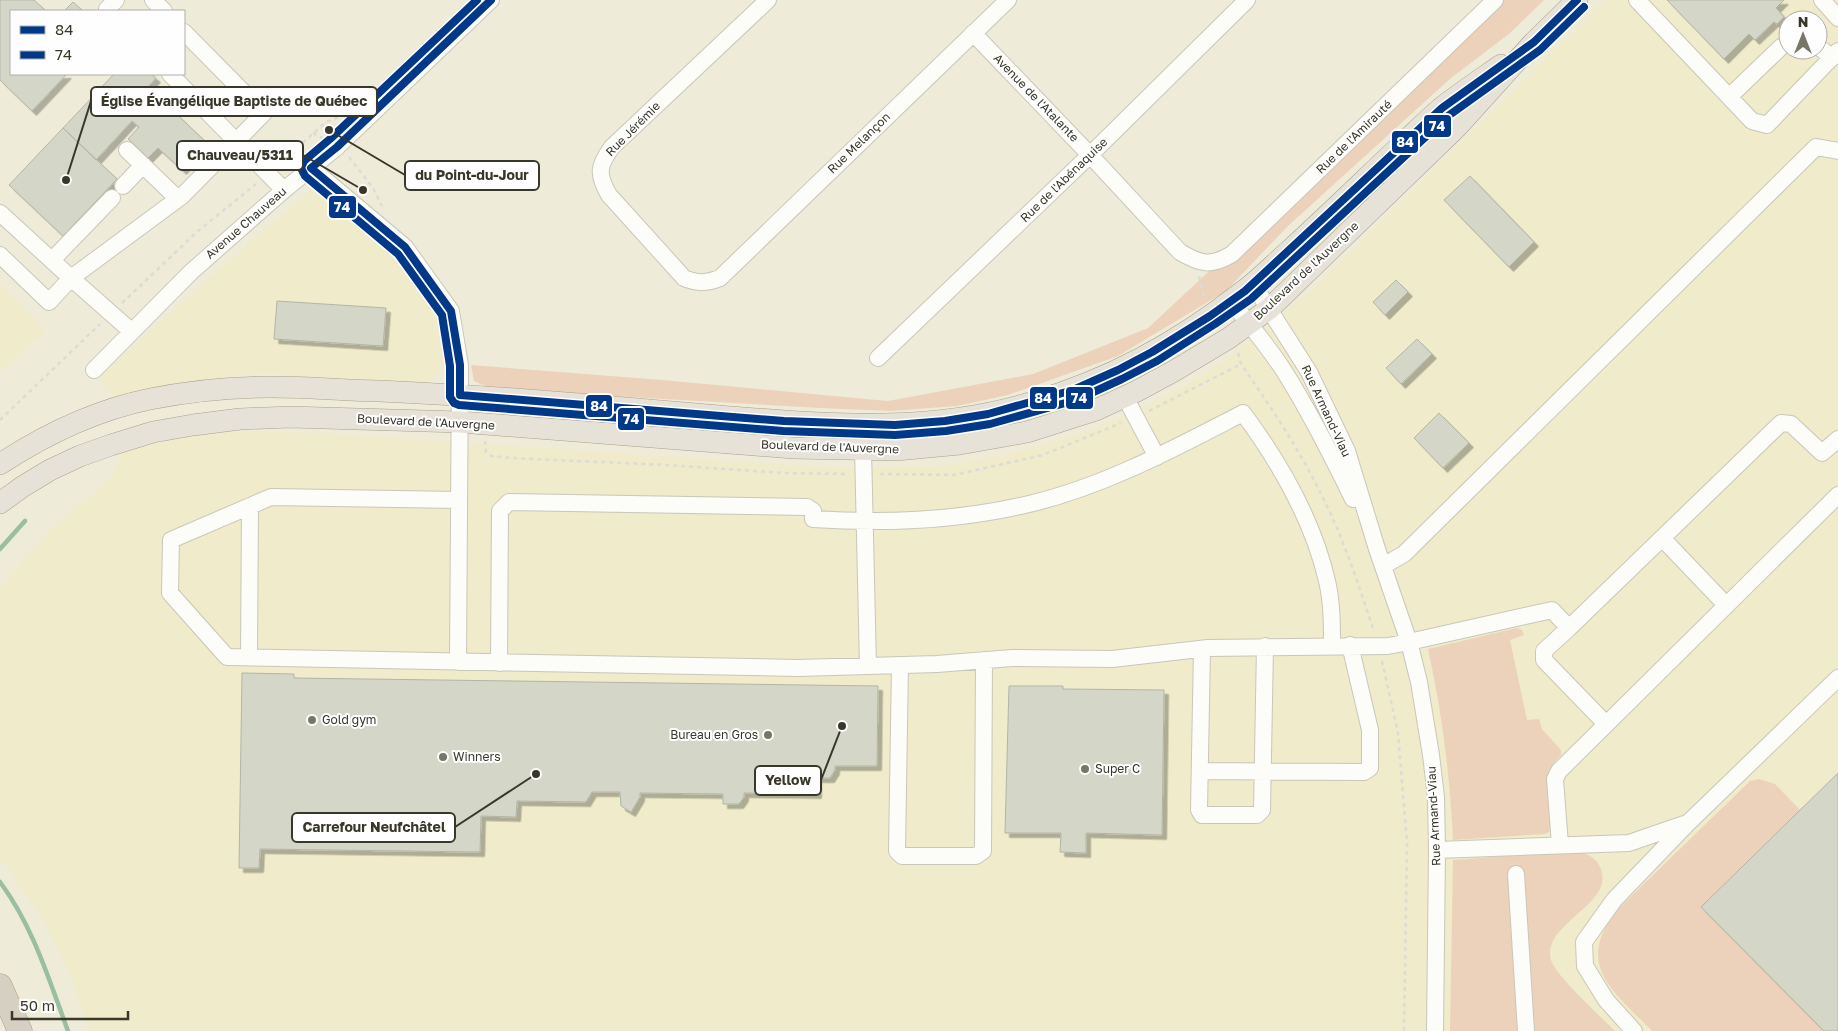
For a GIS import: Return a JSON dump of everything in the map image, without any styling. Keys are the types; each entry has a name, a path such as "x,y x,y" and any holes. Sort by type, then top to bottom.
{"highway":[{"path":"0,986 20,1031"}],"main road":[{"name":"Boulevard de l'Auvergne","path":"0,503 50,470 80,456 153,432 240,419 290,417 460,422 793,448 896,450 960,444 1027,432 1096,410 1125,397 1204,353 1269,309 1457,127 1534,42 1578,0"},
{"name":"Boulevard de l'Auvergne","path":"0,464 52,433 85,418 146,400 200,391 270,387 460,395 784,421 895,425 945,421 988,414 1028,404 1073,390 1118,370 1152,352 1231,301 1253,284 1442,108 1534,42"}],"street":[{"path":"108,10 116,0"},
{"path":"153,0 163,10"},
{"name":"Avenue Chauveau","path":"94,370 191,272 337,146 491,0"},
{"name":"Rue Jérémie","path":"708,282 694,282 684,278 609,195 602,182 600,170 604,158 612,146 768,0"},
{"name":"Rue Melançon","path":"708,282 720,278 1008,0"},
{"name":"Rue de l'Abénaquise","path":"878,358 1090,155 1247,0"},
{"name":"Rue de l'Amirauté","path":"1203,262 1220,261 1232,254 1495,0"},
{"path":"1637,0 1752,122 1767,125 1835,54"},
{"path":"1822,0 1838,18"},
{"path":"0,255 49,302 71,278 178,199 264,113 185,33"},
{"name":"Avenue de l'Atalante","path":"974,33 1180,252 1203,262"},
{"path":"1729,97 1778,50"},
{"path":"171,75 284,190"},
{"path":"1383,566 1404,554 1816,147 1838,152"},
{"path":"127,150 178,199"},
{"path":"52,260 143,165"},
{"path":"311,168 405,247 451,311 460,365 458,662"},
{"path":"0,213 132,331"},
{"name":"Rue Armand-Viau","path":"1253,284 1309,372 1347,452 1377,548 1410,642 1433,769 1436,798 1435,1031"},
{"name":"Rue Armand-Viau","path":"1231,301 1284,371 1323,440 1377,548"},
{"path":"1125,397 1158,457"},
{"path":"499,663 500,511 509,502 807,507 813,511 814,519 864,522 926,520 974,515 1031,504 1082,487 1158,457 1243,414 1267,446 1293,492 1312,534 1327,581 1331,611 1332,646"},
{"path":"1606,724 1544,660 1544,650 1781,423 1791,424 1822,453 1838,439"},
{"path":"863,449 868,666"},
{"path":"1560,845 1555,779 1559,771 1838,495"},
{"path":"459,500 271,497 171,540 170,594 227,657 798,668 937,664 1012,658 1112,658 1202,649 1265,646 1388,646 1552,610 1569,628"},
{"path":"250,506 250,657"},
{"path":"1662,538 1726,605"},
{"path":"1200,771 1364,772 1370,768 1370,730 1350,645"},
{"path":"1202,649 1199,810 1202,815 1257,815 1262,810 1265,646"},
{"path":"900,665 897,851 902,856 976,856 982,851 984,660"},
{"path":"1634,1031 1606,1000 1585,966 1584,942 1614,900 1688,822 1838,678"},
{"path":"1437,850 1628,843 1688,822"},
{"path":"1516,874 1526,1031"}],"path":[{"path":"0,420 198,231 295,152 326,122 344,115 362,99"},
{"path":"313,133 337,146 350,158 373,188 383,207"},
{"path":"1203,262 1199,280 1204,298"},
{"path":"483,424 486,452 491,456 784,473 954,475 1043,455 1136,417 1241,364 1240,358"}],"shaded area":[{"path":"1495,0 1544,0 1509,34 1451,78 1288,226 1226,291 1118,356 1008,395 957,406 891,411 492,389 474,381 471,365 663,380 888,401 1033,374 1148,328"},
{"path":"1605,0 1838,0 1838,1031 90,1031 70,974 45,923 0,859 0,587 50,530 110,479 122,452 176,439 230,431 257,431 337,434 838,468 946,466 1017,452 1079,434 1133,412 1188,384 1228,358 1312,290"},
{"path":"318,184 403,268 431,304 443,337 444,368 428,384 261,373 170,384 114,398 99,377 218,270"},
{"path":"0,283 46,331 0,372"},
{"path":"1517,628 1522,630 1524,635 1510,640 1527,720 1539,719 1542,729 1561,750 1561,755 1553,764 1547,784 1549,832 1545,834 1453,840 1445,744 1428,649"},
{"path":"1759,779 1775,784 1800,810 1701,907 1824,1031 1652,1031 1623,1002 1603,975 1598,960 1599,944 1606,927 1620,907 1750,781"},
{"path":"1573,851 1591,856 1599,865 1603,879 1599,891 1590,902 1557,935 1551,947 1551,960 1554,967 1570,986 1615,1031 1450,1031 1453,860"}],"building":[{"path":"0,0 34,0 45,10 10,10 10,75 66,75 32,111 0,80"},
{"path":"1667,0 1784,0 1776,8 1778,10 1777,24 1774,22 1755,40 1749,34 1724,59"},
{"path":"73,2 82,10 65,10"},
{"path":"113,75 152,75 156,78 148,87 207,143 182,170 158,148 148,158 128,139 139,127 132,121 96,160 63,128"},
{"path":"63,128 117,179 63,236 9,185"},
{"path":"1470,176 1534,242 1509,267 1444,200"},
{"path":"1396,280 1408,292 1385,315 1373,302"},
{"path":"277,301 386,308 383,346 274,339"},
{"path":"1417,339 1432,354 1401,384 1386,368"},
{"path":"1439,413 1469,443 1443,468 1414,438"},
{"path":"242,673 294,674 294,678 878,686 877,766 835,766 835,770 830,778 817,778 817,794 744,793 744,797 739,804 723,804 723,794 640,793 640,797 631,812 621,806 620,792 592,792 586,802 517,801 516,817 481,816 480,852 260,849 259,868 239,868"},
{"name":"Super C","path":"1009,686 1063,686 1063,689 1164,690 1162,835 1086,833 1086,853 1060,852 1061,833 1005,833"},
{"path":"1838,773 1838,1031 1824,1031 1701,907"}],"waterway":[{"path":"0,549 25,521"},
{"path":"0,882 12,899 31,935 68,1031"}],"transit line":[{"name":"74","path":"477,0 330,139 304,161 301,168 305,176 398,254 442,315 450,366 450,397 454,403 459,405 783,431 895,435 946,431 990,424 1076,400 1157,361 1251,299 1448,116 1540,50 1584,7"},
{"name":"84","path":"491,0 337,147 311,168 405,247 451,311 460,365 460,395 784,421 895,425 945,421 988,414 1073,390 1152,352 1210,316 1245,291 1442,108 1534,42 1577,0"}],"place":[{"name":"du Point-du-Jour","path":"329,130"},
{"name":"Église Évangélique Baptiste de Québec","path":"66,180"},
{"name":"Chauveau/5311","path":"363,190"},
{"name":"Gold gym","path":"312,720"},
{"name":"Yellow","path":"842,726"},
{"name":"Bureau en Gros","path":"768,735"},
{"name":"Winners","path":"443,757"},
{"name":"Super C","path":"1085,769"},
{"name":"Carrefour Neufchâtel","path":"536,774"}]}
